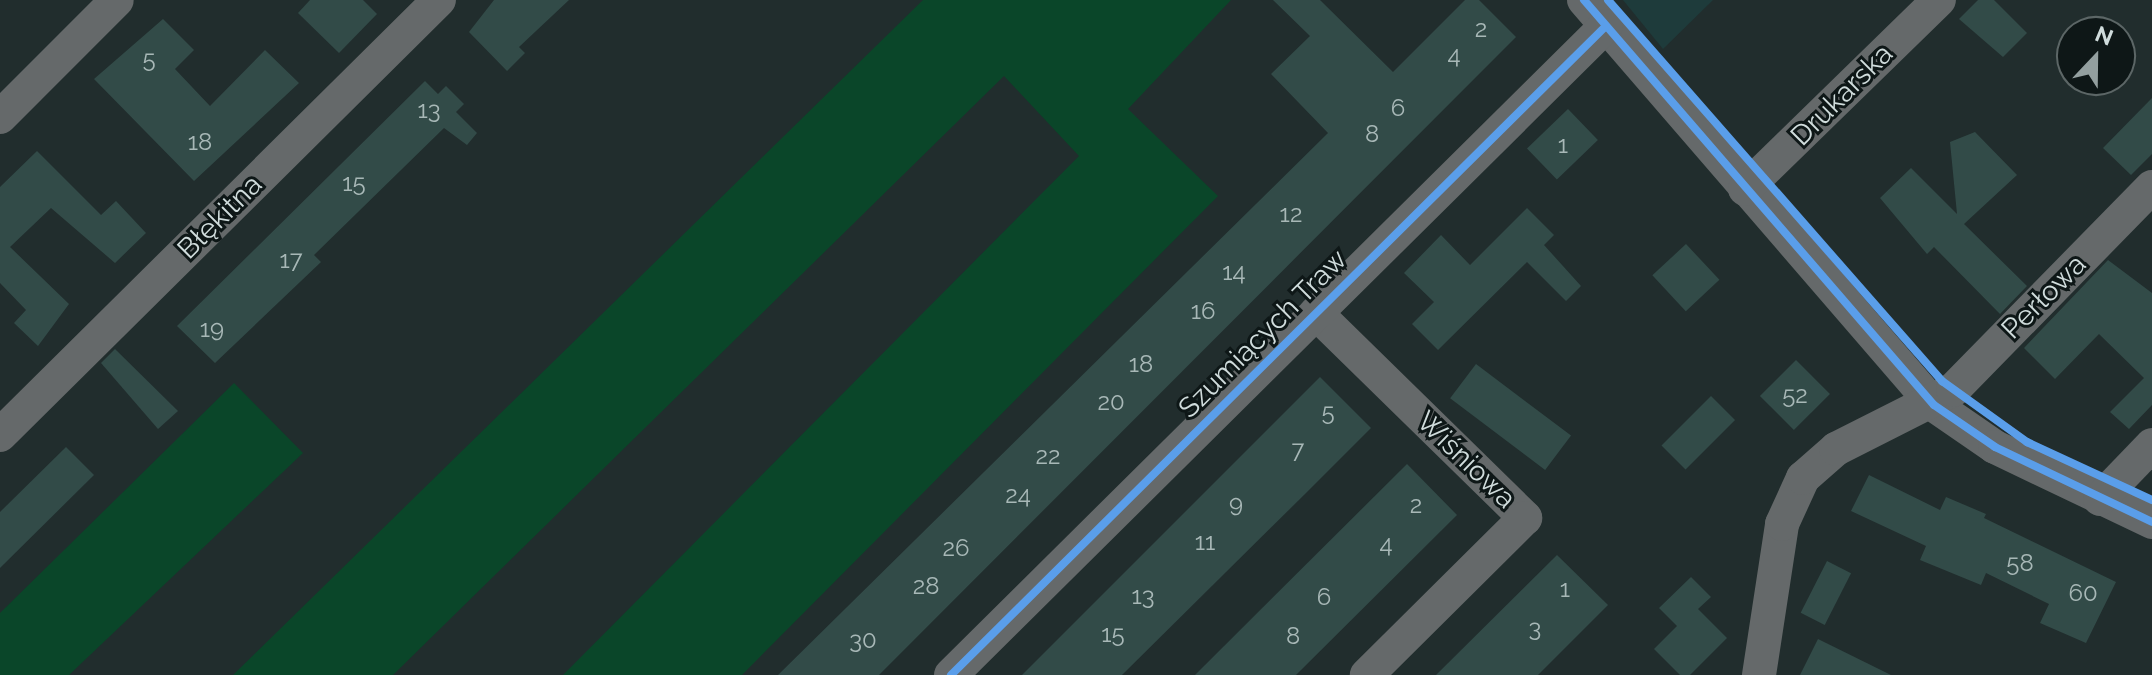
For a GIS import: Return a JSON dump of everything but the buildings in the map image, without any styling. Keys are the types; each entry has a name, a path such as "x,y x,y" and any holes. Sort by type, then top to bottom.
{"street":[{"path":"0,117 117,0"},
{"name":"Błękitna","path":"0,435 439,0"},
{"name":"Drukarska","path":"1745,189 1939,0"},
{"path":"1595,13 1934,405 1995,447 2152,522"},
{"name":"Szumiących Traw","path":"951,675 1316,313 1595,13"},
{"name":"Perłowa","path":"1934,405 2152,187"},
{"name":"Wiśniowa","path":"1316,313 1525,518 1367,675"},
{"path":"1759,675 1782,524 1803,478 1836,449 1934,405"},
{"path":"2100,499 2152,445"}],"shaded area":[{"path":"1623,0 1713,0 1663,49"}],"green space":[{"path":"923,0 1231,0 1128,109 1218,196 742,675 563,675 1079,156 1004,76 393,675 233,675"},
{"path":"234,383 303,453 69,675 0,675 0,613"}],"cycle path":[{"path":"1584,0 1934,405 1995,447 2152,522"},
{"path":"1608,0 1942,381 2027,442 2152,500"},
{"path":"951,675 1606,26"}]}
